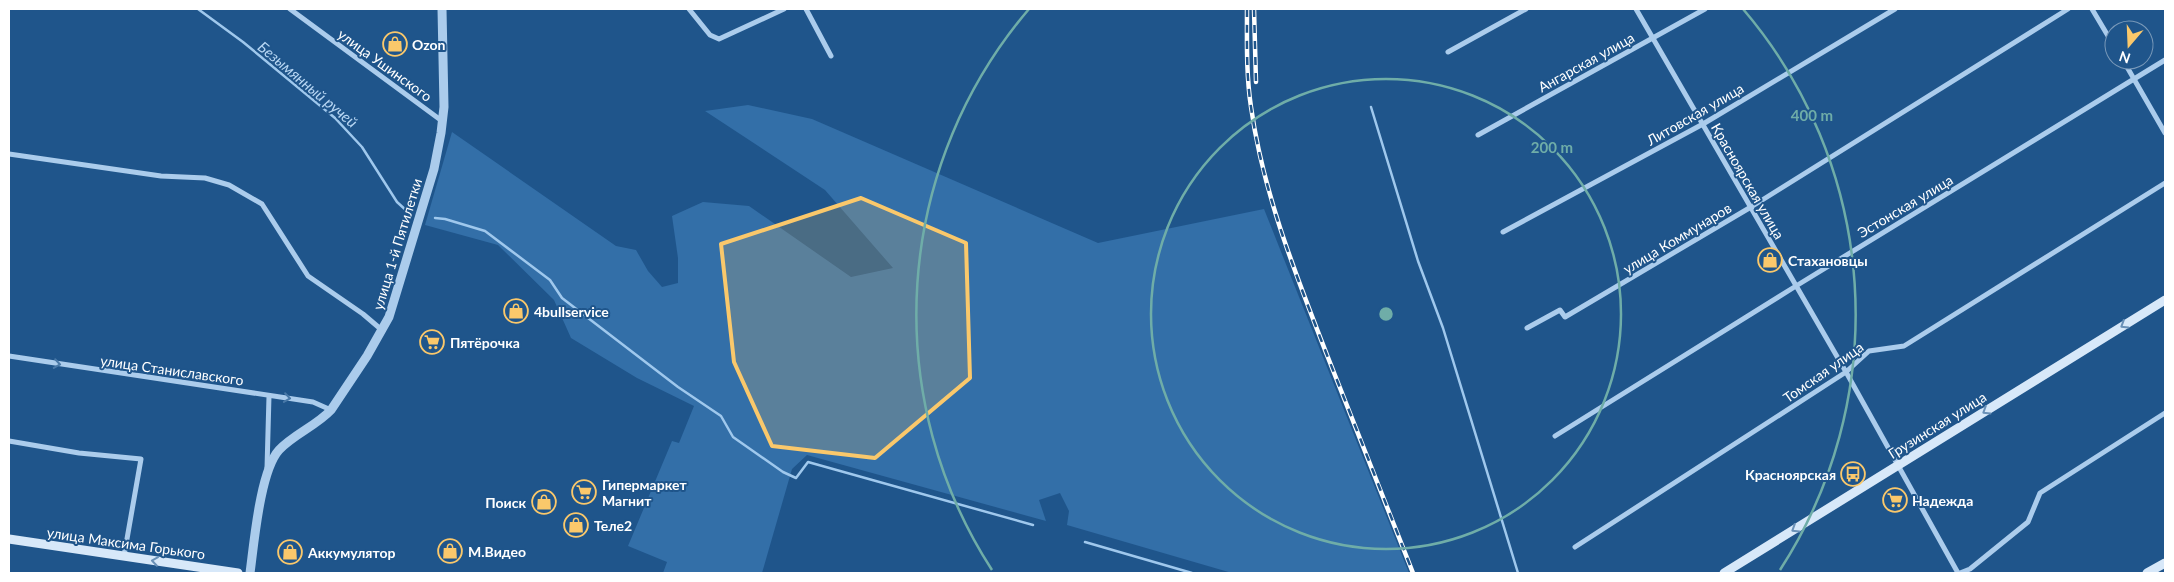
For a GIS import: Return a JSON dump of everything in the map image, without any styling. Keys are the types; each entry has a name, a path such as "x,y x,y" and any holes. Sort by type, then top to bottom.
{"main road":[{"name":"Грузинская улица","path":"1724,573 2165,300"},
{"name":"улица Максима Горького","path":"9,539 238,573"},
{"path":"2147,573 2165,563"}],"street":[{"name":"улица Ушинского","path":"290,9 442,121"},
{"name":"улица 1-й Пятилетки","path":"267,474 280,448 331,410 382,331 394,302 439,149 444,76 442,9"},
{"path":"689,9 710,35 719,39 784,9"},
{"path":"806,9 830,56"},
{"path":"1448,52 1526,9"},
{"name":"Красноярская улица","path":"1636,9 1846,372 1897,466 1959,573"},
{"name":"Ангарская улица","path":"1478,135 1705,9"},
{"name":"Литовская улица","path":"1503,232 1703,124 1895,9"},
{"name":"улица Коммунаров","path":"1527,328 1560,310 1565,317 1750,207 2068,9"},
{"path":"2092,9 2104,29"},
{"name":"Эстонская улица","path":"1555,436 2165,60"},
{"path":"2129,70 2165,133"},
{"path":"9,154 161,176 205,178 230,185 262,204 308,276 363,314 382,331"},
{"name":"Томская улица","path":"1575,547 1846,372 1869,352 1904,346 2165,183"},
{"name":"улица Станиславского","path":"9,356 313,402 331,410"},
{"name":"улица 1-й Пятилетки","path":"250,573 267,474 270,396"},
{"path":"1959,573 1970,569 2028,522 2040,493 2165,412"},
{"path":"9,441 79,454 141,459 124,557"}],"highlighted area":[{"path":"861,198 966,243 970,378 875,458 772,446 734,362 721,244"}],"shaded area":[{"path":"748,105 812,119 1098,243 1264,209 1409,573 1232,573 1067,525 1069,511 1060,493 1039,500 1046,521 807,455 792,469 762,573 663,573 667,562 628,546 672,441 679,443 694,406 637,378 571,338 554,300 498,245 425,225 452,132 616,246 636,250 648,271 662,287 678,283 678,258 672,216 703,202 749,206 851,277 893,268 825,190 705,111"}],"waterway":[{"name":"Безымянный ручей","path":"198,9 243,42 335,118 362,147 397,202 408,212"},
{"path":"1371,107 1418,261 1443,328 1518,573"},
{"path":"435,218 445,219 485,231 550,280 562,298 678,387 721,416 733,437 783,472 796,478 808,462 1033,525"},
{"path":"1085,542 1192,573"}],"railway":[{"path":"1247,9 1249,95 1256,139 1272,202 1304,295 1413,573"},
{"path":"1254,9 1256,82"}],"place":[{"name":"Ozon","path":"395,44"},
{"name":"Стахановцы","path":"1770,260"},
{"name":"4bullservice","path":"516,311"},
{"name":"Пятёрочка","path":"432,342"},
{"name":"Красноярская","path":"1853,474"},
{"name":"Гипермаркет Магнит","path":"584,492"},
{"name":"Надежда","path":"1895,500"},
{"name":"Поиск","path":"544,502"},
{"name":"Теле2","path":"576,525"},
{"name":"М.Видео","path":"450,551"},
{"name":"Аккумулятор","path":"290,552"}]}
